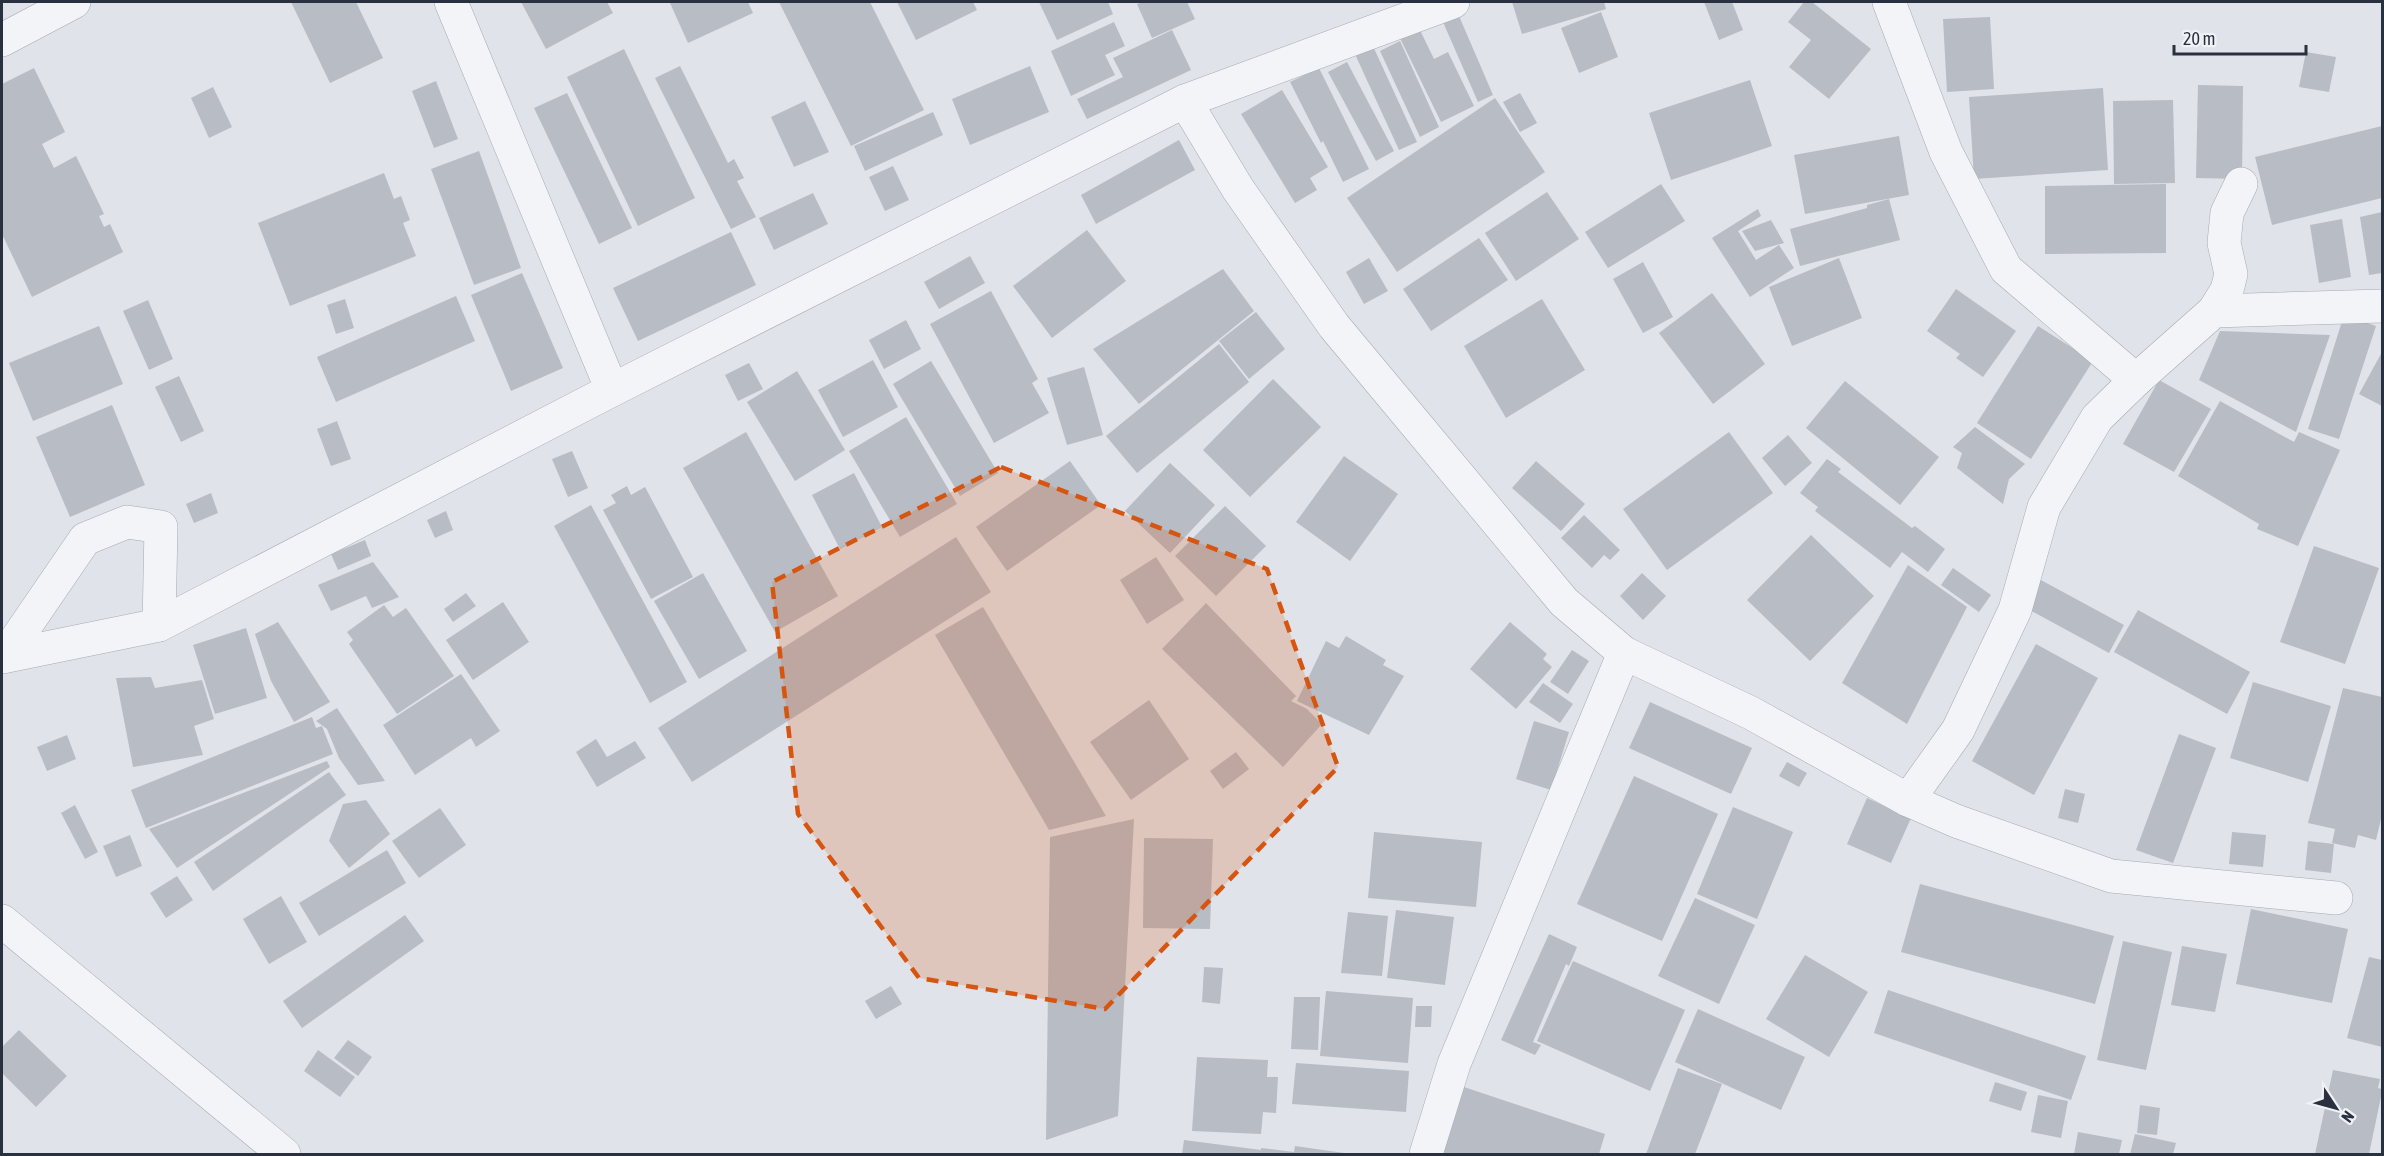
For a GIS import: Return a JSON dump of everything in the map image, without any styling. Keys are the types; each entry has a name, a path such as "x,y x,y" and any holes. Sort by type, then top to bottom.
{"street":[{"path":"2,40 74,2"},
{"path":"451,2 612,390"},
{"path":"3,657 159,625 612,390 1185,101 1453,2"},
{"path":"1889,2 1946,152 2006,269 2136,380"},
{"path":"1185,101 1238,189 1334,326 1564,602 1624,653 1751,714 1908,800 1956,821 2111,876 2336,898"},
{"path":"1908,800 1958,730 2014,610 2044,507 2097,418 2214,311 2227,290 2231,273 2224,243 2225,233 2228,213 2241,184"},
{"path":"2214,311 2382,306"},
{"path":"3,657 85,539 127,522 161,527 159,625"},
{"path":"1426,1155 1454,1064 1624,653"},
{"path":"2,921 284,1155"}],"highlighted area":[{"path":"1001,467 1267,569 1338,767 1105,1009 919,978 798,814 772,582"}],"building":[{"path":"291,2 356,2 383,58 330,83"},
{"path":"521,2 607,2 613,13 546,49"},
{"path":"748,2 753,13 688,43 670,3"},
{"path":"779,2 870,2 924,110 851,146"},
{"path":"897,2 973,2 977,10 916,40"},
{"path":"1039,2 1108,2 1113,14 1057,40"},
{"path":"1187,2 1195,19 1152,38 1137,4"},
{"path":"1512,2 1604,2 1606,9 1522,34"},
{"path":"1704,2 1732,2 1743,30 1719,40"},
{"path":"1804,2 1812,2 1871,49 1829,99 1789,67 1811,40 1788,22"},
{"path":"1601,12 1618,57 1579,73 1561,28"},
{"path":"1459,16 1493,95 1478,102 1443,22"},
{"path":"1990,17 1994,89 1947,92 1943,19"},
{"path":"1114,22 1125,46 1105,55 1115,75 1071,96 1051,51"},
{"path":"1418,26 1434,59 1448,52 1474,106 1441,122 1399,36"},
{"path":"1172,30 1191,70 1087,119 1077,99 1123,77 1113,58"},
{"path":"1400,41 1439,127 1420,137 1380,51"},
{"path":"1372,44 1417,142 1399,150 1354,52"},
{"path":"624,49 695,198 638,226 567,77"},
{"path":"2306,52 2336,57 2329,92 2299,87"},
{"path":"1347,62 1394,151 1376,161 1328,72"},
{"path":"680,66 728,163 734,159 744,178 737,181 756,217 731,229 655,78"},
{"path":"1030,66 1049,112 970,145 952,99"},
{"path":"34,68 65,132 42,144 54,168 76,156 104,214 99,216 104,227 110,224 123,252 32,297 2,234 2,84"},
{"path":"1319,68 1369,169 1343,182 1290,82"},
{"path":"1750,80 1772,146 1671,180 1649,113"},
{"path":"436,81 458,139 434,148 412,91"},
{"path":"2198,85 2243,86 2242,179 2196,178"},
{"path":"213,87 232,127 209,138 191,98"},
{"path":"2103,88 2108,170 1974,179 1969,97"},
{"path":"1282,90 1328,167 1310,178 1317,190 1295,203 1241,114"},
{"path":"567,93 632,228 599,244 534,108"},
{"path":"1520,93 1537,123 1520,132 1503,102"},
{"path":"1495,98 1545,172 1397,272 1347,198"},
{"path":"2173,100 2175,183 2114,184 2113,101"},
{"path":"805,101 829,152 794,167 771,117"},
{"path":"933,112 943,135 865,171 854,146"},
{"path":"2382,126 2382,198 2272,225 2255,157"},
{"path":"1899,136 1909,195 1805,214 1794,155"},
{"path":"1179,140 1195,170 1096,224 1081,195"},
{"path":"479,151 521,268 474,285 431,169"},
{"path":"893,166 909,200 885,211 869,177"},
{"path":"384,173 394,199 401,196 410,220 403,223 416,256 290,306 258,223"},
{"path":"1661,184 1685,221 1608,268 1585,232"},
{"path":"2166,184 2166,253 2045,254 2045,186"},
{"path":"1547,192 1579,239 1516,281 1485,233"},
{"path":"813,193 828,224 774,250 759,218"},
{"path":"1889,199 1900,240 1800,266 1790,229 1867,208 1867,205"},
{"path":"1758,209 1761,216 1738,231 1756,260 1779,245 1794,268 1750,297 1712,238"},
{"path":"2382,212 2382,273 2369,275 2360,217"},
{"path":"2342,219 2351,277 2319,283 2310,225"},
{"path":"1771,220 1784,243 1755,251 1742,231"},
{"path":"1087,230 1126,281 1052,338 1013,286"},
{"path":"731,232 756,285 638,341 613,288"},
{"path":"1479,238 1508,280 1431,331 1403,289"},
{"path":"970,256 985,283 939,309 924,282"},
{"path":"1369,258 1388,291 1364,304 1346,272"},
{"path":"1839,258 1862,318 1792,346 1769,287"},
{"path":"1643,262 1673,317 1643,333 1613,279"},
{"path":"1223,269 1254,311 1139,404 1093,349"},
{"path":"522,273 563,368 511,391 471,295"},
{"path":"1956,289 2016,331 1983,377 1956,358 1960,354 1927,331"},
{"path":"991,291 1038,379 1032,383 1049,413 994,443 930,324"},
{"path":"1712,293 1765,364 1713,404 1659,333"},
{"path":"456,296 475,341 336,402 317,357"},
{"path":"345,299 354,328 336,334 327,305"},
{"path":"1542,299 1585,370 1506,418 1464,346"},
{"path":"148,300 173,359 149,370 123,311"},
{"path":"1256,312 1285,349 1249,379 1219,341"},
{"path":"2344,315 2376,326 2339,439 2308,429"},
{"path":"906,320 921,349 884,369 869,340"},
{"path":"99,326 123,384 33,421 9,363"},
{"path":"2038,326 2093,361 2031,459 1977,423"},
{"path":"2220,331 2330,335 2296,432 2199,380"},
{"path":"1219,344 1249,382 1137,473 1106,436"},
{"path":"2382,352 2382,406 2359,394"},
{"path":"873,360 898,407 843,437 818,390"},
{"path":"931,361 998,473 960,496 893,384"},
{"path":"749,363 763,389 738,401 725,375"},
{"path":"1084,367 1103,435 1067,445 1047,378"},
{"path":"797,371 845,450 795,481 747,402"},
{"path":"179,376 204,431 181,442 155,387"},
{"path":"1273,379 1321,427 1250,497 1203,450"},
{"path":"2159,380 2211,409 2174,472 2123,444"},
{"path":"1845,381 1939,457 1900,505 1806,428"},
{"path":"2220,401 2294,442 2299,432 2340,450 2298,546 2257,529 2259,524 2178,476"},
{"path":"112,405 145,485 70,517 36,437"},
{"path":"906,417 957,504 900,537 849,451"},
{"path":"337,421 351,459 331,466 317,429"},
{"path":"1975,427 2025,464 2009,479 2003,504 1957,468 1962,453 1953,447"},
{"path":"746,432 838,596 775,632 683,468"},
{"path":"1729,432 1773,493 1667,570 1623,509"},
{"path":"1788,435 1812,463 1785,486 1762,458"},
{"path":"572,451 588,488 568,497 552,459"},
{"path":"1344,456 1398,494 1350,561 1296,522"},
{"path":"1827,459 1841,469 1838,472 1912,528 1915,526 1945,549 1928,572 1902,552 1890,568 1815,511 1818,507 1800,493"},
{"path":"1070,461 1101,505 1007,571 976,527"},
{"path":"1536,461 1585,504 1561,531 1512,488"},
{"path":"1170,463 1215,505 1170,553 1125,511"},
{"path":"854,473 882,527 840,549 812,495"},
{"path":"627,486 631,495 645,487 693,577 651,599 603,510 616,503 611,495"},
{"path":"211,493 218,513 194,523 186,504"},
{"path":"591,505 687,682 650,703 554,526"},
{"path":"1225,506 1266,546 1216,596 1175,556"},
{"path":"446,511 453,530 435,538 427,520"},
{"path":"1584,515 1620,550 1610,560 1604,555 1592,568 1561,538"},
{"path":"1811,535 1874,596 1810,661 1747,600"},
{"path":"956,537 991,592 692,782 658,728"},
{"path":"365,540 371,556 338,570 331,554"},
{"path":"2314,546 2379,568 2345,664 2280,642"},
{"path":"1156,557 1184,600 1147,624 1120,580"},
{"path":"373,562 399,597 372,608 366,596 331,611 318,585"},
{"path":"1908,565 1967,607 1907,724 1842,683"},
{"path":"1953,568 1991,595 1979,612 1941,585"},
{"path":"703,573 747,651 699,679 654,601"},
{"path":"1642,573 1666,596 1643,620 1620,596"},
{"path":"2039,579 2124,625 2109,653 2024,607"},
{"path":"466,593 476,606 453,622 444,609"},
{"path":"503,602 529,642 473,680 446,640"},
{"path":"1206,603 1296,696 1291,701 1307,709 1322,724 1283,767 1162,649"},
{"path":"384,605 393,617 406,608 454,676 397,714 349,644 353,640 347,632"},
{"path":"983,607 1106,816 1049,830 935,635"},
{"path":"2138,610 2250,672 2227,714 2114,652"},
{"path":"278,622 330,702 294,722 271,681 255,634"},
{"path":"1510,622 1547,654 1543,659 1552,667 1516,709 1470,669"},
{"path":"246,628 267,698 215,714 193,645"},
{"path":"1346,636 1386,660 1383,665 1404,676 1369,735 1297,701 1326,641 1339,648"},
{"path":"2036,644 2098,678 2034,795 1972,761"},
{"path":"1572,650 1589,661 1568,694 1550,682"},
{"path":"461,674 500,731 476,747 471,738 415,775 383,725"},
{"path":"151,677 155,688 202,680 214,719 194,726 203,755 133,767 116,678"},
{"path":"2253,682 2331,706 2308,782 2230,758"},
{"path":"1543,683 1573,704 1560,723 1529,702"},
{"path":"2343,688 2382,697 2382,815 2376,840 2358,835 2355,848 2332,843 2335,829 2308,823"},
{"path":"1149,700 1189,759 1131,800 1090,742"},
{"path":"1650,702 1752,748 1731,794 1629,748"},
{"path":"337,708 385,781 358,785 339,758 327,729 316,721"},
{"path":"312,717 316,728 322,726 333,754 146,828 131,790"},
{"path":"1534,721 1569,732 1551,790 1516,779"},
{"path":"2179,734 2216,748 2173,863 2136,850"},
{"path":"67,735 76,759 47,771 37,747"},
{"path":"596,739 607,757 635,741 646,758 597,787 576,752"},
{"path":"1236,752 1249,769 1223,789 1210,771"},
{"path":"327,761 330,767 177,868 149,829"},
{"path":"1787,762 1807,773 1799,787 1779,776"},
{"path":"329,772 346,795 213,891 194,862"},
{"path":"1634,776 1718,814 1662,941 1577,904"},
{"path":"2065,789 2085,794 2078,823 2058,818"},
{"path":"1867,798 1911,818 1891,863 1847,844"},
{"path":"366,800 390,834 349,868 329,841 343,804"},
{"path":"75,805 98,852 85,859 61,813"},
{"path":"1733,807 1793,832 1757,919 1697,894"},
{"path":"440,808 466,845 419,878 392,841"},
{"path":"1134,819 1118,1116 1046,1140 1050,837"},
{"path":"1374,832 1482,842 1476,907 1368,898"},
{"path":"2232,832 2266,835 2263,867 2229,864"},
{"path":"130,835 142,866 116,877 103,846"},
{"path":"1144,838 1213,839 1210,929 1143,928"},
{"path":"2308,841 2334,844 2331,873 2305,870"},
{"path":"387,850 406,883 319,936 299,903"},
{"path":"177,876 193,900 166,918 150,893"},
{"path":"1920,884 2114,936 2095,1004 1901,952"},
{"path":"281,896 307,942 269,964 243,919"},
{"path":"1695,898 1755,925 1719,1004 1658,976"},
{"path":"2251,909 2348,929 2332,1003 2236,984"},
{"path":"1396,910 1454,917 1445,985 1387,978"},
{"path":"1348,912 1388,916 1382,976 1341,973"},
{"path":"405,915 424,941 302,1028 283,1001"},
{"path":"1549,934 1577,947 1569,966 1566,964 1533,1042 1541,1045 1535,1055 1501,1040"},
{"path":"2123,941 2172,952 2146,1070 2097,1060"},
{"path":"2182,946 2227,954 2215,1012 2171,1005"},
{"path":"1805,955 1868,992 1829,1057 1766,1019"},
{"path":"2369,957 2382,960 2382,1047 2347,1038"},
{"path":"1573,961 1685,1010 1650,1091 1537,1041"},
{"path":"1204,967 1223,968 1220,1004 1202,1002"},
{"path":"891,986 902,1004 876,1019 865,1001"},
{"path":"1888,990 2086,1056 2071,1100 1874,1033"},
{"path":"1326,991 1413,998 1408,1063 1320,1056"},
{"path":"1294,997 1320,997 1318,1050 1291,1049"},
{"path":"1416,1006 1432,1006 1431,1027 1415,1027"},
{"path":"1698,1009 1805,1057 1781,1110 1675,1062"},
{"path":"19,1030 67,1076 36,1107 2,1073 2,1047"},
{"path":"348,1040 372,1057 358,1076 334,1058"},
{"path":"318,1050 355,1077 340,1097 304,1071"},
{"path":"1197,1057 1268,1060 1267,1077 1278,1077 1276,1113 1263,1112 1261,1134 1192,1131"},
{"path":"1296,1063 1409,1071 1406,1112 1292,1104"},
{"path":"1678,1068 1722,1084 1695,1154 1646,1154"},
{"path":"2333,1070 2380,1079 2378,1088 2382,1089 2382,1092 2369,1154 2315,1154"},
{"path":"1995,1082 2027,1092 2021,1111 1989,1101"},
{"path":"1461,1086 1605,1134 1599,1154 1438,1154"},
{"path":"2038,1095 2068,1101 2061,1138 2031,1132"},
{"path":"2140,1105 2160,1108 2157,1135 2137,1133"},
{"path":"2078,1132 2122,1140 2119,1154 2074,1154"},
{"path":"2135,1134 2176,1143 2173,1154 2130,1154"},
{"path":"1184,1140 1261,1150 1261,1148 1294,1152 1295,1146 1351,1154 1182,1154"}]}
